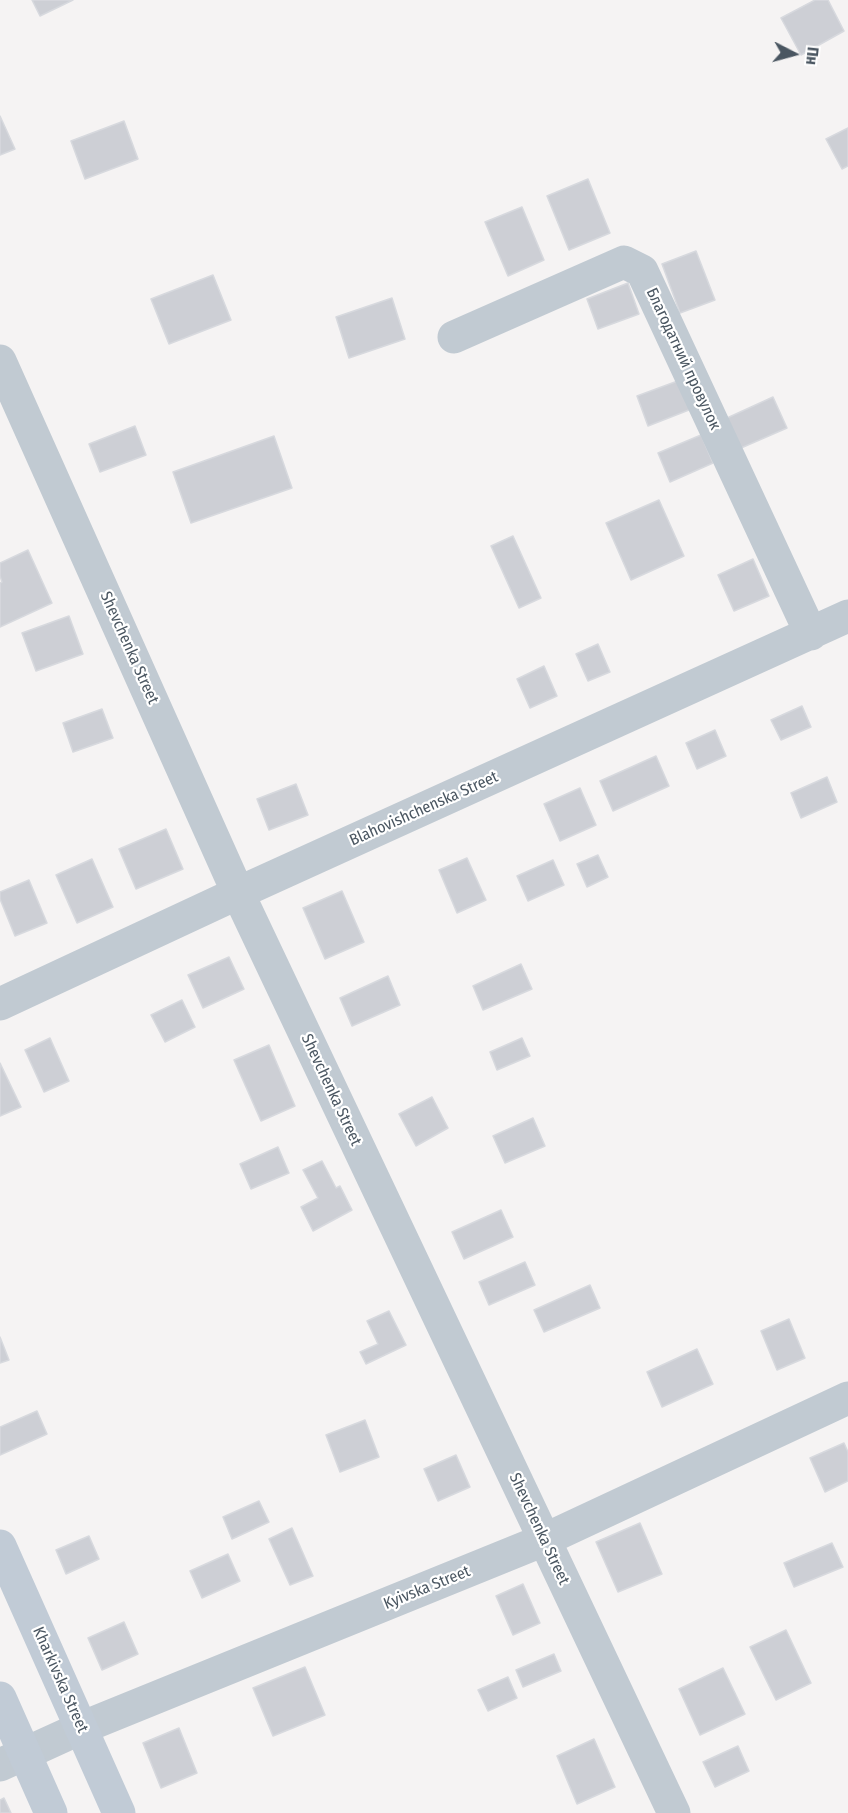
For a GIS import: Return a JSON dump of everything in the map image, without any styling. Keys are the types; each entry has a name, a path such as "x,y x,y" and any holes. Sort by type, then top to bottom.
{"street":[{"name":"Благодатний провулок","path":"454,337 624,262 642,271 810,634"},
{"name":"Shevchenka Street","path":"0,361 238,893 674,1813"},
{"name":"Blahovishchenska Street","path":"0,1004 238,893 848,616"},
{"name":"Kyivska Street","path":"13,1759 81,1728 544,1540 848,1398"},
{"name":"Kharkivska Street","path":"0,1546 119,1813"},
{"path":"0,1698 13,1759 51,1813"}],"building":[{"path":"32,0 73,0 40,16"},
{"path":"815,0 828,0 844,31 801,55 781,18"},
{"path":"0,116 15,149 0,155"},
{"path":"124,121 138,159 85,179 71,141"},
{"path":"848,128 848,166 842,169 826,139"},
{"path":"588,179 610,233 569,250 547,196"},
{"path":"522,207 544,260 508,276 485,222"},
{"path":"696,251 715,300 680,313 662,264"},
{"path":"213,275 231,320 169,344 151,299"},
{"path":"628,283 639,314 598,329 587,299"},
{"path":"392,298 405,339 349,358 336,317"},
{"path":"683,379 694,408 648,426 637,396"},
{"path":"773,397 787,428 741,448 727,418"},
{"path":"135,426 146,455 100,472 89,444"},
{"path":"701,435 713,463 670,482 658,453"},
{"path":"274,436 292,488 191,523 173,472"},
{"path":"659,500 684,556 631,580 606,523"},
{"path":"513,536 541,598 519,608 491,546"},
{"path":"28,550 52,603 0,627 0,583 2,582 0,563"},
{"path":"753,559 769,596 734,611 718,575"},
{"path":"69,616 83,654 36,671 22,633"},
{"path":"598,644 610,672 588,681 576,654"},
{"path":"544,666 557,696 530,708 517,679"},
{"path":"802,706 811,727 781,740 771,720"},
{"path":"102,709 113,738 73,752 63,723"},
{"path":"715,730 726,756 697,769 686,743"},
{"path":"656,756 669,786 613,811 600,781"},
{"path":"827,777 837,802 801,818 791,793"},
{"path":"296,784 308,815 269,830 257,799"},
{"path":"580,788 596,825 560,841 544,804"},
{"path":"166,829 183,869 136,889 119,849"},
{"path":"598,855 608,877 587,887 577,864"},
{"path":"467,858 486,900 457,913 439,870"},
{"path":"92,859 113,907 77,923 56,875"},
{"path":"553,860 564,885 528,901 517,876"},
{"path":"29,880 47,923 15,936 0,899 0,892"},
{"path":"342,891 364,942 325,959 303,908"},
{"path":"229,957 244,989 203,1008 188,975"},
{"path":"521,964 532,989 483,1010 473,986"},
{"path":"388,976 400,1005 352,1026 340,998"},
{"path":"182,1000 195,1027 165,1042 151,1015"},
{"path":"50,1038 69,1081 44,1092 25,1050"},
{"path":"522,1038 530,1056 497,1070 490,1052"},
{"path":"269,1045 295,1106 261,1121 234,1060"},
{"path":"0,1063 21,1107 0,1116"},
{"path":"432,1097 448,1128 416,1146 399,1114"},
{"path":"533,1118 545,1146 505,1163 493,1136"},
{"path":"278,1147 289,1173 251,1189 240,1164"},
{"path":"322,1161 336,1188 340,1186 352,1210 313,1231 301,1207 318,1198 303,1170"},
{"path":"501,1210 513,1237 464,1259 452,1232"},
{"path":"525,1262 535,1285 489,1305 479,1282"},
{"path":"590,1285 600,1308 544,1332 534,1310"},
{"path":"389,1311 406,1345 366,1364 360,1352 378,1344 367,1321"},
{"path":"789,1319 805,1358 777,1370 761,1331"},
{"path":"0,1337 9,1360 0,1363"},
{"path":"697,1349 713,1384 662,1407 647,1372"},
{"path":"37,1411 47,1434 0,1455 0,1427"},
{"path":"365,1420 379,1457 340,1472 326,1435"},
{"path":"844,1443 848,1452 848,1481 825,1492 810,1458"},
{"path":"456,1455 470,1487 438,1501 424,1469"},
{"path":"259,1501 269,1522 232,1539 223,1517"},
{"path":"640,1523 662,1574 618,1592 596,1542"},
{"path":"292,1528 313,1576 290,1585 269,1539"},
{"path":"89,1536 99,1559 66,1574 56,1550"},
{"path":"832,1543 843,1567 794,1587 784,1563"},
{"path":"228,1554 240,1581 202,1598 190,1571"},
{"path":"523,1584 540,1623 513,1635 496,1596"},
{"path":"124,1622 138,1654 102,1670 88,1638"},
{"path":"786,1630 811,1683 776,1700 750,1647"},
{"path":"554,1654 561,1671 523,1687 516,1670"},
{"path":"305,1667 325,1715 273,1736 253,1688"},
{"path":"723,1668 745,1714 700,1735 679,1689"},
{"path":"508,1677 517,1698 488,1711 478,1690"},
{"path":"179,1728 197,1773 161,1788 143,1743"},
{"path":"594,1739 615,1787 577,1804 557,1756"},
{"path":"738,1746 749,1771 715,1787 703,1762"},
{"path":"4,1798 11,1813 0,1813 0,1800"}]}
